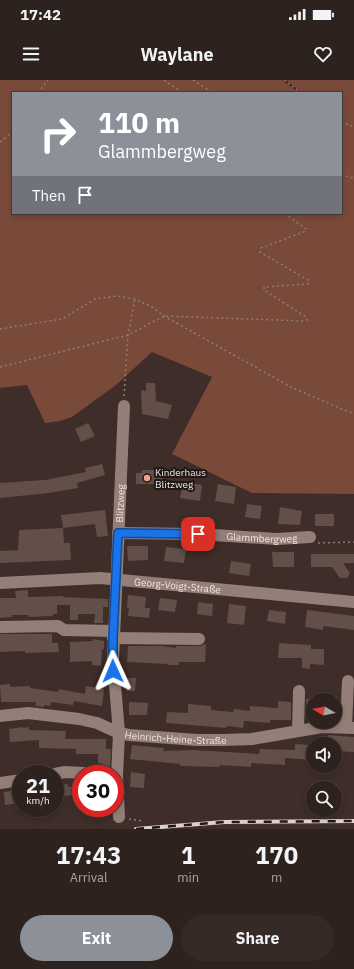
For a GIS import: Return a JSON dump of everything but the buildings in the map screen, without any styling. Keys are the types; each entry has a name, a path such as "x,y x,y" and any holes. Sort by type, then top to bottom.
{"street":[{"name":"Blitzweg","path":"117,765 119,733 114,681 114,634 124,406"},
{"name":"Glammbergweg","path":"118,533 198,534 276,539 310,537"},
{"name":"Georg-Voigt-Straße","path":"0,583 100,578 354,602"},
{"path":"0,627 58,626 64,630 199,639"},
{"path":"348,680 350,728"},
{"path":"298,731 299,691"},
{"name":"Heinrich-Heine-Straße","path":"0,716 28,713 79,719 97,723 119,733 165,738 223,740 252,738 322,727 350,728"},
{"path":"0,783 12,781"}],"path":[{"path":"39,92 48,80"},
{"path":"164,80 182,92"},
{"path":"193,80 211,92"},
{"path":"284,80 300,92"},
{"path":"342,122 354,127"},
{"path":"0,142 12,131"},
{"path":"342,175 354,178"},
{"path":"0,367 128,335 164,316 307,320 306,317 264,290 264,287 308,284 309,282 260,252 261,248 306,231 306,229 285,214"},
{"path":"0,329 62,319 95,299 117,296 134,299 152,307 164,316 292,386 354,413"},
{"path":"124,406 128,335 134,299"},
{"path":"120,817 143,821"}],"shaded area":[{"path":"0,80 282,80 298,92 12,92 12,214 342,214 342,92 301,92 286,80 354,80 354,494 252,493 172,454 212,377 152,352 116,385 72,417 60,421 45,423 27,385 0,388"}],"railway":[{"path":"136,829 224,822 354,821"}],"place":[{"name":"Kinderhaus Blitzweg","path":"147,478"}],"route":[{"path":"113,671 118,533 198,534"}]}
